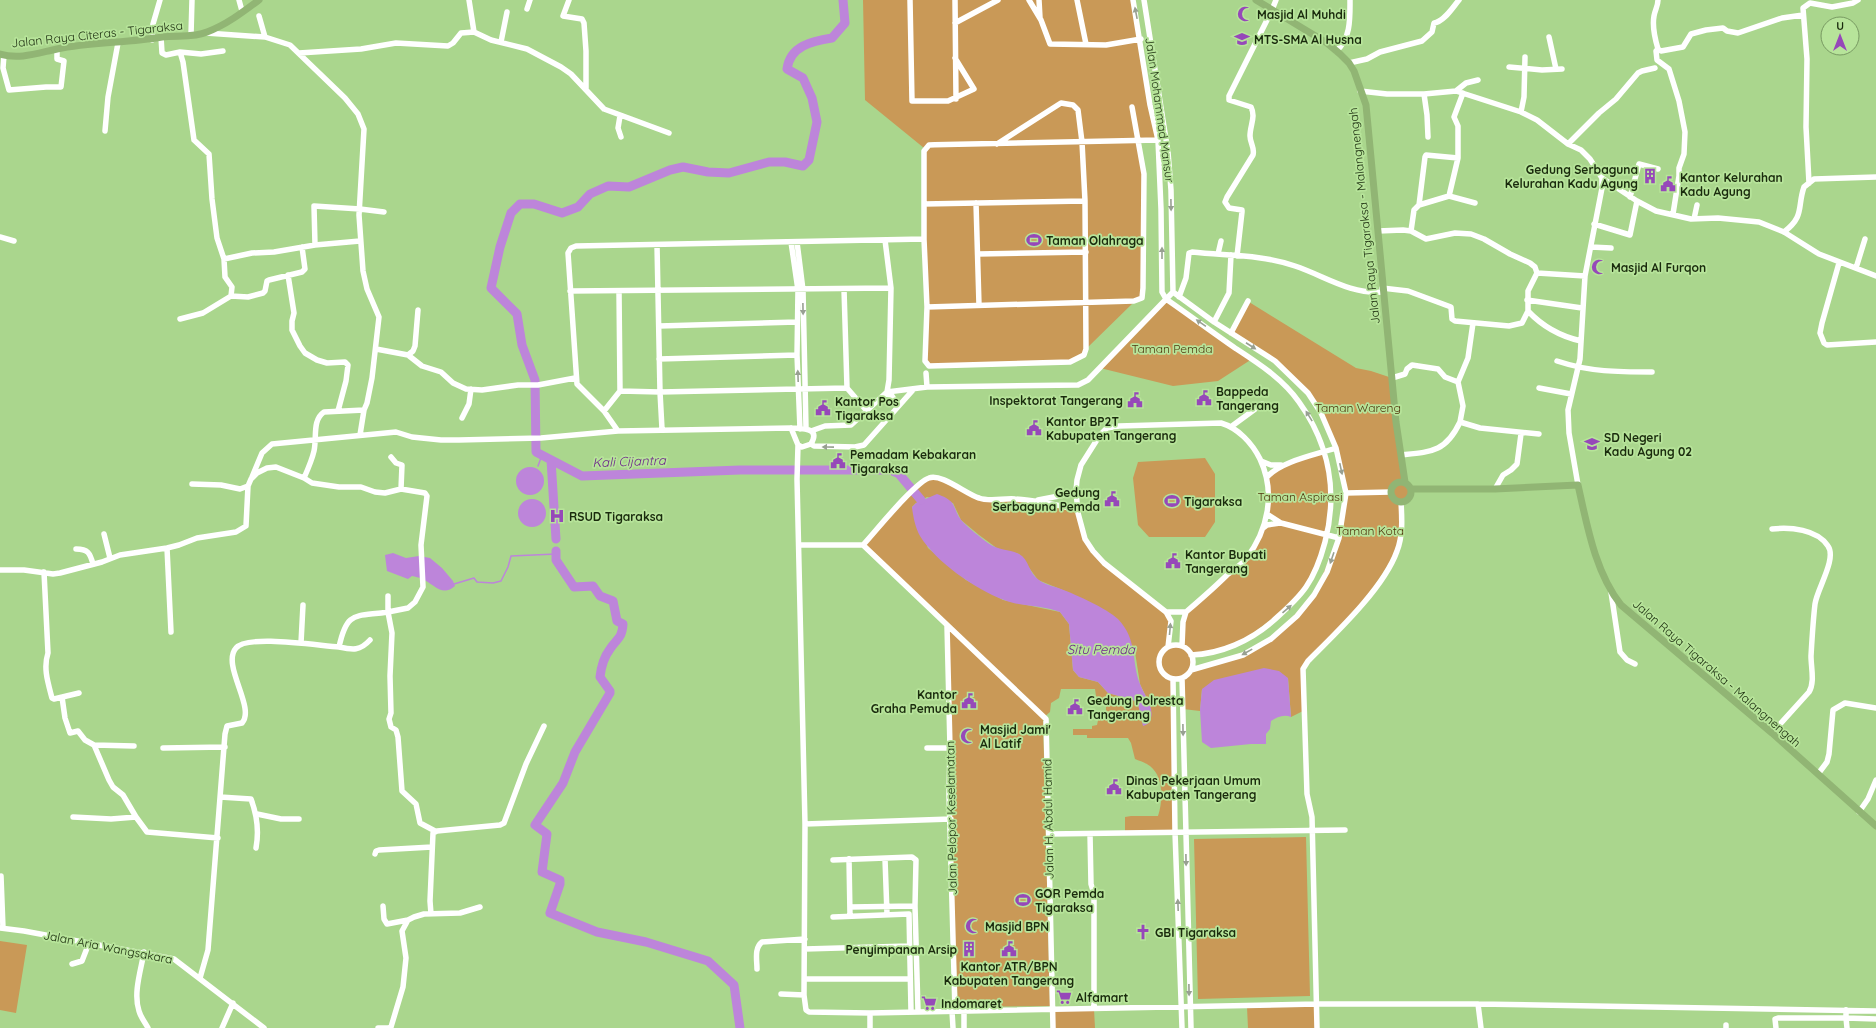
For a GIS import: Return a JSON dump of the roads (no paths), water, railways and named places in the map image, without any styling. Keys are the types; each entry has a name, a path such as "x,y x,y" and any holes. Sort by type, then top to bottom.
{"main road":[{"name":"Jalan Raya Citeras - Tigaraksa","path":"2,54 30,55 93,44 152,40 162,37 206,33 230,20 259,0"},
{"name":"Jalan Raya Tigaraksa - Malangnengah","path":"1256,0 1336,51 1349,63 1360,84 1360,91 1366,105 1382,290 1396,422 1405,482"},
{"path":"1411,489 1409,499 1401,502 1394,499 1391,492 1395,483 1405,482 1411,489 1495,489 1578,484"},
{"name":"Jalan Raya Tigaraksa - Malangnengah","path":"1578,484 1595,550 1611,592 1631,614 1772,733 1876,826"}],"street":[{"path":"152,40 152,24 160,0"},
{"path":"191,35 192,0"},
{"path":"239,0 242,11"},
{"path":"469,0 474,32"},
{"path":"527,9 530,0"},
{"path":"569,0 563,16 582,19 584,23 586,89"},
{"path":"910,0 912,101 948,101 956,99 974,88 955,58"},
{"path":"955,0 956,99"},
{"path":"956,23 998,0"},
{"path":"1029,0 1041,20 1050,44 1115,44 1141,39"},
{"path":"1039,0 1041,20"},
{"path":"1077,0 1086,44"},
{"name":"Jalan Mohammad Mansur","path":"1133,0 1141,39 1150,105 1158,140 1162,222 1162,292 1166,299"},
{"name":"Jalan Mohammad Mansur","path":"1144,0 1168,152 1171,190 1173,292"},
{"path":"1214,322 1229,293 1242,212 1242,210 1229,208 1225,202 1253,155 1254,148 1250,138 1254,114 1250,107 1229,100 1229,96 1276,0"},
{"path":"1336,51 1343,46 1347,36 1350,18 1350,0"},
{"path":"1349,63 1367,59 1380,52 1422,41 1432,32 1434,23 1438,23 1448,14 1459,0"},
{"path":"1658,0 1658,7 1654,16 1654,35 1658,49 1656,51 1657,60 1669,69 1679,101 1685,132 1684,154 1679,168 1673,214"},
{"path":"1809,183 1806,128 1808,67 1803,8 1806,4 1832,7 1853,3 1858,0"},
{"path":"501,42 507,12"},
{"path":"1658,49 1661,51 1683,47 1691,34 1696,32 1723,28 1727,31 1738,33 1782,18 1804,15"},
{"path":"259,16 265,37"},
{"path":"299,53 360,49 396,43 448,46 453,43 461,33 474,32 501,42 527,49 561,68 586,89 604,109 669,133"},
{"path":"206,33 265,37 282,41 299,53 345,98 358,114 364,129 360,241 364,281 379,317 372,378 367,403 364,410 360,436"},
{"path":"162,37 162,51 164,54 180,52 201,54 223,50"},
{"path":"1509,67 1559,69 1549,37"},
{"path":"105,131 108,97 118,43"},
{"path":"2,54 4,76 9,90 61,87 64,61 57,59 58,49"},
{"path":"180,52 183,62 194,140 209,154 212,199 217,238 224,258 225,276 232,287 231,296"},
{"path":"1521,112 1524,97 1525,58"},
{"path":"1568,144 1599,113 1616,99 1638,73 1642,70 1655,68"},
{"path":"1360,91 1387,94 1424,94 1456,90 1466,83 1478,80"},
{"path":"1456,90 1521,112 1537,120 1568,144 1580,150 1590,159 1602,178 1630,197 1656,211 1694,219 1718,218 1759,222 1784,232 1819,254 1876,276"},
{"path":"1449,196 1458,158 1458,126 1454,117 1463,93"},
{"path":"1424,94 1428,137"},
{"path":"997,144 1061,103 1073,105 1078,110 1082,142 1085,201 1086,349 1084,355 1070,362 929,366 925,361 927,307 924,239 924,151 926,146 1082,142 1139,140 1158,140"},
{"path":"927,307 1134,302 1142,298 1144,288 1143,166 1132,107"},
{"path":"620,116 618,128 621,137"},
{"path":"1419,205 1425,156 1458,158"},
{"path":"1630,197 1639,164 1658,169"},
{"path":"1784,232 1792,226 1796,219 1800,210 1803,190 1814,179 1876,177"},
{"path":"1578,484 1568,433 1568,410 1578,368 1585,276 1602,188 1602,178"},
{"path":"1411,232 1414,210 1419,205 1449,196 1476,203"},
{"path":"924,204 1085,201"},
{"path":"1594,224 1630,235 1637,201"},
{"path":"976,203 979,305"},
{"path":"1694,219 1697,205"},
{"path":"315,245 314,206 360,208 384,212"},
{"path":"1179,297 1186,278 1190,253 1256,256 1295,266 1322,276 1352,290 1361,292 1405,290 1452,308 1454,321 1505,326 1518,325 1522,323 1528,311 1528,291 1537,272 1535,267 1530,262 1510,254 1484,239 1471,234 1455,234 1426,239 1403,230 1378,231"},
{"path":"0,237 14,241"},
{"path":"618,431 604,411 578,386 575,378 568,253 571,248 576,246 924,239"},
{"path":"1856,268 1865,239"},
{"path":"885,240 891,288 889,380 887,393"},
{"path":"224,258 315,245 360,241"},
{"path":"1218,254 1221,241"},
{"path":"794,242 800,290 806,429"},
{"path":"658,245 659,359 662,429"},
{"path":"180,319 208,311 231,296 248,297 263,293 265,291 267,281 288,275 298,274 304,270 302,247"},
{"path":"1591,247 1611,248"},
{"path":"978,254 1086,252"},
{"path":"1839,262 1820,333 1824,343 1827,345 1876,342"},
{"path":"1537,272 1585,276"},
{"path":"288,275 294,315 292,330 305,353 317,360 327,362 345,362 348,366 346,381 338,411"},
{"path":"570,291 659,292 891,288"},
{"path":"844,289 847,388 866,410"},
{"path":"800,290 797,322 798,390 806,429 814,435 811,444"},
{"path":"604,411 620,391 618,291"},
{"path":"0,570 60,574 120,555 167,548 197,538 236,532 244,529 247,523 248,486 262,453 272,444 316,438 360,436 396,432 412,437 441,440 541,438 618,431 662,429 806,429 825,426 851,425 866,410 887,393 927,387 1078,385 1083,383 1100,368 1173,292 1214,322 1275,361 1308,393 1321,413 1336,448 1346,493 1339,538 1328,572 1314,595 1297,616 1271,638 1243,655 1191,670 1182,678 1173,679 1166,676 1160,667 1160,655 1168,647 1170,621 1166,612 1137,590 1093,551 1085,539 1078,510 1076,491 1081,465 1100,435 1108,428 1119,426 1221,423 1232,426 1254,447 1261,461 1267,477 1269,503 1263,528 1258,540 1245,560 1186,612 1183,622 1182,646 1191,655 1191,670"},
{"path":"1166,299 1269,370 1298,400 1311,421 1325,452 1330,477 1331,505 1326,536 1321,556 1308,585 1290,606 1264,628 1237,645 1203,655 1191,655"},
{"path":"1527,300 1582,308"},
{"path":"1231,333 1248,301"},
{"path":"408,355 413,351 415,346 418,310"},
{"path":"1528,311 1545,327 1564,337 1581,341"},
{"path":"659,326 797,322"},
{"path":"1401,455 1440,448 1450,440 1460,422 1462,406 1458,382 1468,358 1473,323"},
{"path":"376,350 408,355 422,366 441,372 460,387 471,389 482,390 538,385 575,378"},
{"path":"659,359 797,355"},
{"path":"1557,361 1578,368 1612,372 1652,372"},
{"path":"1392,378 1403,375 1412,365 1438,369 1444,377 1458,382"},
{"path":"926,373 927,387"},
{"path":"620,391 660,392 847,388"},
{"path":"1539,388 1571,394"},
{"path":"462,418 469,404 471,389"},
{"path":"798,445 802,447 811,444 814,446 855,447 864,445 913,390"},
{"path":"887,393 892,396 898,406"},
{"path":"1232,426 1262,404"},
{"path":"304,478 311,461 316,438 316,427 320,415 324,412 364,410"},
{"path":"1460,422 1480,428 1506,430 1521,434 1539,434"},
{"path":"792,428 798,445 796,476 799,545 805,824 804,995 806,1010 809,1012 870,1013 1190,1005 1316,1004 1478,1004 1876,1011"},
{"path":"1495,489 1503,475 1517,464 1521,434"},
{"path":"1267,477 1274,470 1283,466 1336,448"},
{"path":"391,457 396,463 402,465 402,489"},
{"path":"1261,461 1271,465 1283,466"},
{"path":"251,479 257,473 267,468 276,467 304,478 312,483 339,487 361,487 375,492 385,493 402,489 425,493 427,496 421,545 423,587 415,602 408,608 351,618 345,625 338,647"},
{"path":"799,545 863,545 908,495 924,481 934,476 939,477 959,490 980,499 1014,498 1033,500 1078,510"},
{"path":"192,484 221,484 240,489 248,486"},
{"path":"1033,500 1064,495 1076,491"},
{"path":"1346,493 1391,492"},
{"path":"1317,1028 1312,817 1307,794 1303,669 1308,661 1366,599 1388,568 1397,551 1402,521 1401,502"},
{"path":"1267,514 1281,523 1326,536 1339,538"},
{"path":"1263,528 1266,525 1281,523"},
{"path":"1772,529 1786,528 1809,532 1822,539 1829,547 1831,555 1815,602 1811,657 1812,687 1772,733"},
{"path":"104,534 110,558"},
{"name":"Jalan H. Abdul Hamid","path":"863,545 1046,718 1053,1028"},
{"path":"167,548 171,632"},
{"path":"76,549 85,549 88,551 93,564"},
{"path":"44,572 48,653 46,661 47,680 52,699 79,693"},
{"path":"1611,592 1620,652 1627,660 1635,664"},
{"path":"388,596 388,612 392,633 390,724 396,730 398,737 402,791 416,804 420,823 435,831 500,825 504,823 526,764 544,726"},
{"path":"301,643 303,605"},
{"path":"1166,612 1186,612"},
{"name":"Jalan Pelopor Keselamatan","path":"947,626 954,1011 953,1028"},
{"path":"200,978 208,950 218,838 220,797 223,783 226,728 242,724 246,714 232,657 237,646 251,642 301,643 353,650 359,649 370,640"},
{"path":"1168,647 1182,646"},
{"path":"1182,678 1191,1028"},
{"path":"1173,679 1175,832 1182,1028"},
{"path":"62,697 65,718 70,732 78,731 85,740 94,745 134,746"},
{"path":"1818,774 1827,762 1829,754 1833,710 1845,703 1876,708"},
{"path":"94,745 113,787 123,795 147,832 218,838"},
{"path":"163,748 225,747"},
{"path":"927,748 950,748"},
{"path":"1859,812 1868,799 1876,780"},
{"path":"220,797 251,800 257,814 258,837 256,848"},
{"path":"257,814 281,819 299,819"},
{"path":"73,817 111,819 136,817"},
{"path":"805,824 951,819"},
{"path":"1049,834 1345,830"},
{"path":"431,914 432,835 435,831"},
{"path":"1090,834 1091,884 1094,894 1094,1008"},
{"path":"375,854 376,851 379,850 432,847"},
{"path":"833,860 912,857 916,860 915,906 918,1011"},
{"path":"885,858 887,914"},
{"path":"849,859 850,916"},
{"path":"2,876 2,928"},
{"path":"384,906 384,919 387,924 431,914 460,913 480,907"},
{"path":"850,907 915,906"},
{"path":"833,917 909,914 911,1011"},
{"path":"378,1028 388,1028 403,987 406,958 402,931 408,920"},
{"name":"Jalan Aria Wangsakara","path":"2,928 144,952 174,959 264,1028"},
{"path":"757,969 757,950 762,942 804,939"},
{"path":"72,964 82,961 89,943"},
{"path":"805,949 909,946"},
{"path":"144,952 138,986 138,1003 141,1017 148,1028"},
{"path":"910,965 916,965"},
{"path":"804,979 910,979"},
{"path":"781,994 804,995"},
{"path":"222,1028 233,1003"},
{"path":"1478,1004 1481,1028"},
{"path":"1846,1010 1846,1028"},
{"path":"964,1011 964,1028"},
{"path":"870,1013 870,1028"},
{"path":"1776,1028 1775,1019 1778,1018 1876,1019"}],"water":[{"path":"530,467 536,468 540,471 543,475 543,487 540,491 536,494 530,495 524,494 520,491 517,487 516,481 517,475 520,471 524,468"},
{"name":"Situ Pemda","path":"937,494 949,500 963,522 992,546 1015,552 1022,556 1033,574 1041,582 1091,602 1118,619 1129,635 1137,675 1150,705 1152,714 1151,720 1148,724 1143,726 1138,704 1133,700 1108,693 1098,682 1079,677 1073,670 1069,624 1060,612 1046,608 1018,604 993,595 957,574 927,546 918,533 914,522 912,507 916,503"},
{"path":"532,499 538,500 542,503 545,507 545,519 542,523 538,526 532,527 526,526 522,523 519,519 518,513 519,507 522,503 526,500"},
{"path":"393,553 406,558 419,556 430,558 442,568 453,581 455,586 446,591 420,578 412,576 408,579 387,571 385,555"},
{"path":"1264,668 1279,671 1288,678 1291,717 1281,716 1271,721 1270,729 1266,734 1266,744 1211,748 1202,742 1200,710 1202,689 1214,680"}],"waterway":[{"name":"Kali Cijantra","path":"843,0 845,23 832,38 810,43 797,50 792,55 787,69 803,78 812,98 817,122 809,160 803,166 785,162 769,162 729,173 708,172 683,167 670,170 629,187 608,186 590,194 578,207 562,213 534,204 520,204 511,213 500,247 491,288 517,314 522,345 535,380 536,452 582,476 740,470 890,470 899,474 921,500"},
{"path":"538,466 542,455"},
{"path":"551,460 556,539"},
{"path":"556,551 556,560 574,587 593,586 600,596 613,601 617,621 623,624 620,636 604,659 601,670 600,677 610,693 575,752 563,783 535,825 547,834 542,872 560,880 550,913 597,932 646,942 708,961 734,985 740,1028"},
{"path":"454,584 474,578 477,582 493,583 501,581 508,567 511,556 556,554"}],"place":[{"name":"Masjid Al Muhdi","path":"1245,14"},
{"name":"MTS-SMA Al Husna","path":"1242,39"},
{"name":"Gedung Serbaguna Kelurahan Kadu Agung","path":"1650,176"},
{"name":"Kantor Kelurahan Kadu Agung","path":"1668,184"},
{"name":"Taman Olahraga","path":"1034,240"},
{"name":"Masjid Al Furqon","path":"1599,267"},
{"name":"Bappeda Tangerang","path":"1204,398"},
{"name":"Inspektorat Tangerang","path":"1135,400"},
{"name":"Kantor Pos Tigaraksa","path":"823,408"},
{"name":"Kantor BP2T Kabupaten Tangerang","path":"1034,428"},
{"name":"SD Negeri Kadu Agung 02","path":"1592,444"},
{"name":"Pemadam Kebakaran Tigaraksa","path":"838,461"},
{"name":"Gedung Serbaguna Pemda","path":"1112,499"},
{"name":"Tigaraksa","path":"1172,501"},
{"name":"RSUD Tigaraksa","path":"557,516"},
{"name":"Kantor Bupati Tangerang","path":"1173,561"},
{"name":"Kantor Graha Pemuda","path":"969,701"},
{"name":"Gedung Polresta Tangerang","path":"1075,707"},
{"name":"Masjid Jami' Al Latif","path":"968,736"},
{"name":"Dinas Pekerjaan Umum Kabupaten Tangerang","path":"1114,787"},
{"name":"GOR Pemda Tigaraksa","path":"1023,900"},
{"name":"Masjid BPN","path":"973,926"},
{"name":"GBI Tigaraksa","path":"1143,932"},
{"name":"Penyimpanan Arsip","path":"969,949"},
{"name":"Kantor ATR/BPN Kabupaten Tangerang","path":"1009,949"},
{"name":"Alfamart","path":"1064,997"},
{"name":"Indomaret","path":"929,1003"}],"park label":[{"name":"Taman Pemda","path":"1172,348"},
{"name":"Taman Wareng","path":"1358,407"},
{"name":"Taman Aspirasi","path":"1300,496"},
{"name":"Taman Kota","path":"1370,530"}]}
